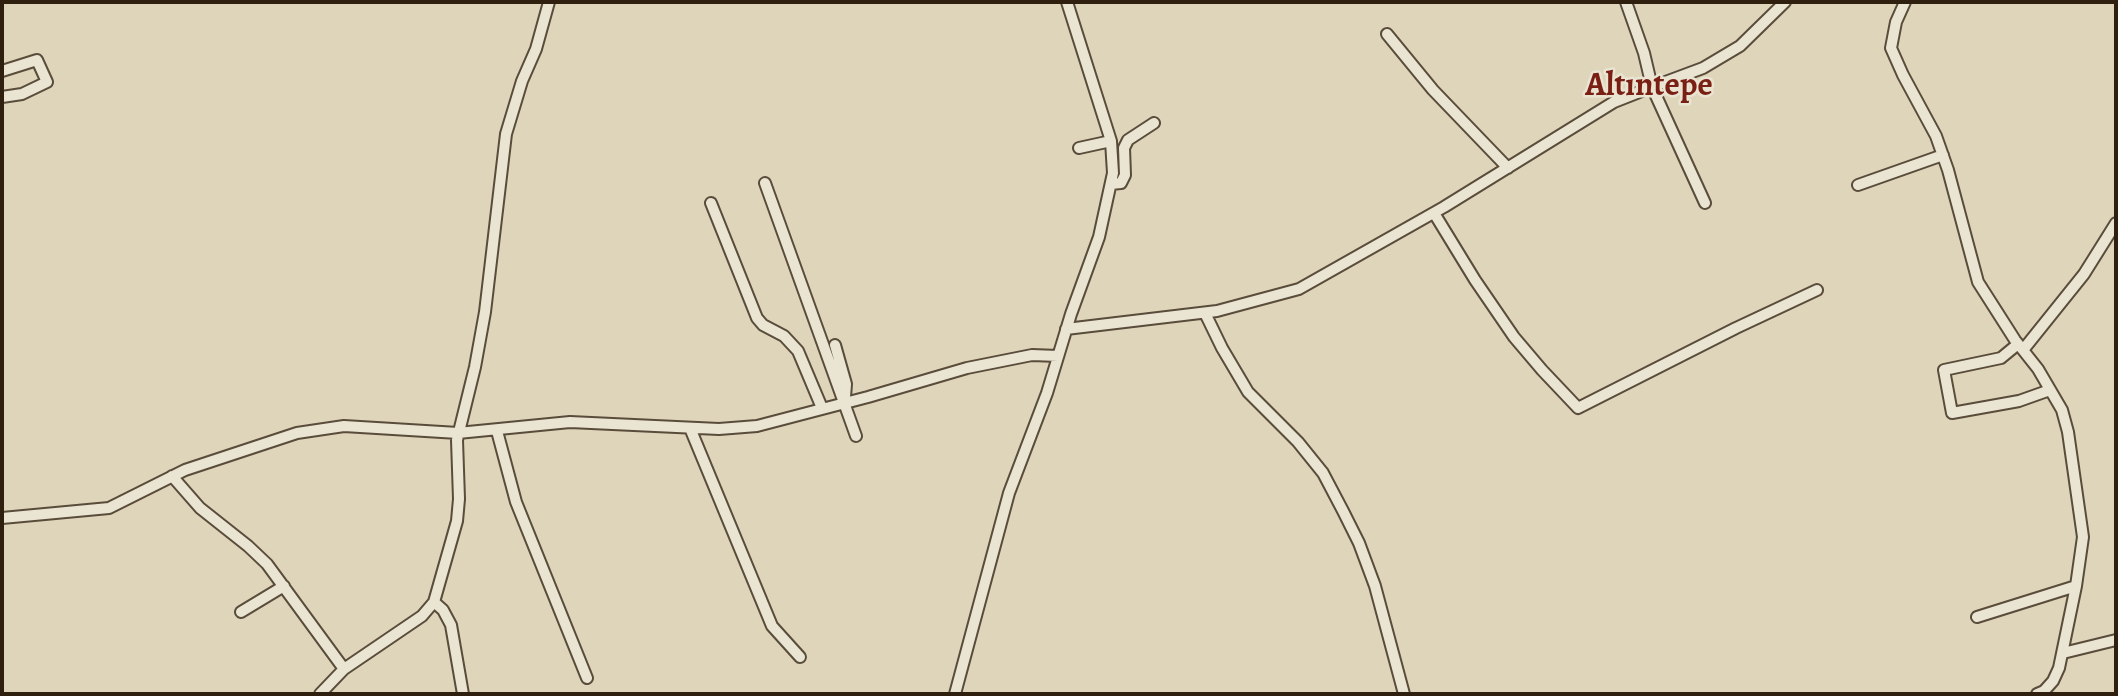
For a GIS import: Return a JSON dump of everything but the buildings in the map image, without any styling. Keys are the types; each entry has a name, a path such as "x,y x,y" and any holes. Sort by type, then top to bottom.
{"street":[{"path":"320,694 344,669 413,622 434,601 457,520 458,433 475,367 485,312 506,134 522,81 536,50 549,2"},
{"path":"956,694 1009,493 1047,393 1066,329 1099,237 1113,173 1111,141 1067,2"},
{"path":"1626,2 1644,53 1652,87 1705,204"},
{"path":"1066,329 1205,313 1299,289 1434,213 1614,103 1703,68 1740,46 1785,2"},
{"path":"1905,2 1896,22 1891,48 1936,136 1978,282 2038,369 2062,410 2068,432 2080,501 2083,537 2063,653 2053,681 2037,694"},
{"path":"1387,34 1433,90 1508,168"},
{"path":"2,71 37,60 47,82 12,97 2,97"},
{"path":"1111,184 1121,183 1125,176 1124,148 1128,140 1154,123"},
{"path":"1079,148 1111,141"},
{"path":"1858,185 1943,155"},
{"path":"765,183 856,436"},
{"path":"711,203 757,318 784,336 798,351 821,408"},
{"path":"1434,213 1514,337 1578,408 1817,290"},
{"path":"2050,390 2018,401 1952,413 1944,370 2001,358 2021,347 2084,274 2116,223"},
{"path":"1205,313 1248,392 1298,442 1323,473 1343,511 1376,586 1404,694"},
{"path":"835,345 846,384 844,403"},
{"path":"2,518 109,508 172,477 269,442 344,426 458,433 570,422 719,429 757,426 1002,360 1032,355 1058,356"},
{"path":"690,428 772,626 800,657"},
{"path":"497,431 516,502 587,678"},
{"path":"172,477 200,508 258,555 344,669"},
{"path":"241,612 284,586"},
{"path":"1977,617 2076,586"},
{"path":"434,601 443,610 451,625 463,694"},
{"path":"2063,653 2116,640"}],"district":[{"name":"Altıntepe","path":"1649,87"}]}
